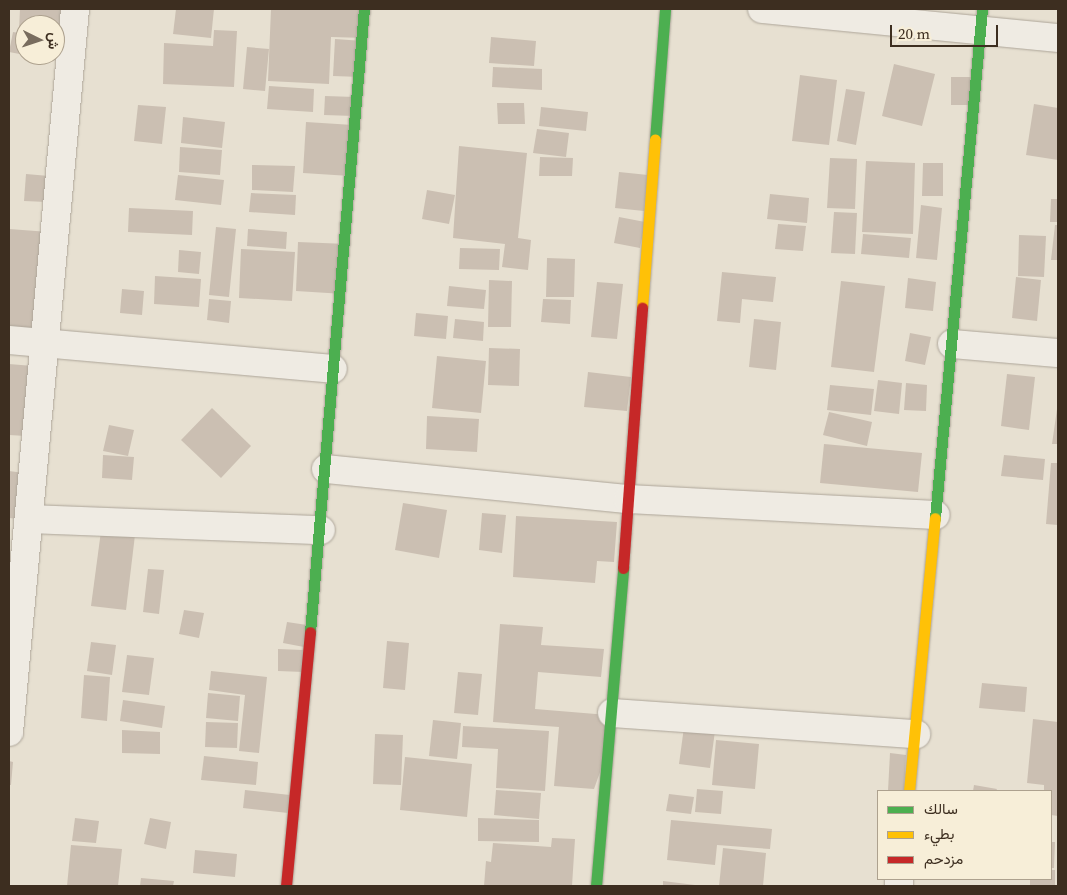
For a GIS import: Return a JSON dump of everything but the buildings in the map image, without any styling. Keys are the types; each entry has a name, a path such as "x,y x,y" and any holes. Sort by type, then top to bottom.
{"street":[{"path":"9,732 30,519 75,9"},
{"path":"286,886 321,530 364,9"},
{"path":"596,886 612,713 665,9"},
{"path":"762,9 982,20 1058,38"},
{"path":"909,790 916,734 982,20"},
{"path":"9,340 333,369"},
{"path":"952,344 1058,352"},
{"path":"326,469 628,499 936,515"},
{"path":"30,519 321,530"},
{"path":"612,713 916,734"}],"traffic: fast":[{"path":"310,632 364,9"},
{"path":"655,140 665,9"},
{"path":"935,518 982,9"},
{"path":"596,886 623,568"}],"traffic: slow":[{"path":"642,308 655,140"},
{"path":"909,790 935,518"}],"traffic: jam":[{"path":"623,568 642,308"},
{"path":"286,886 310,632"}]}
